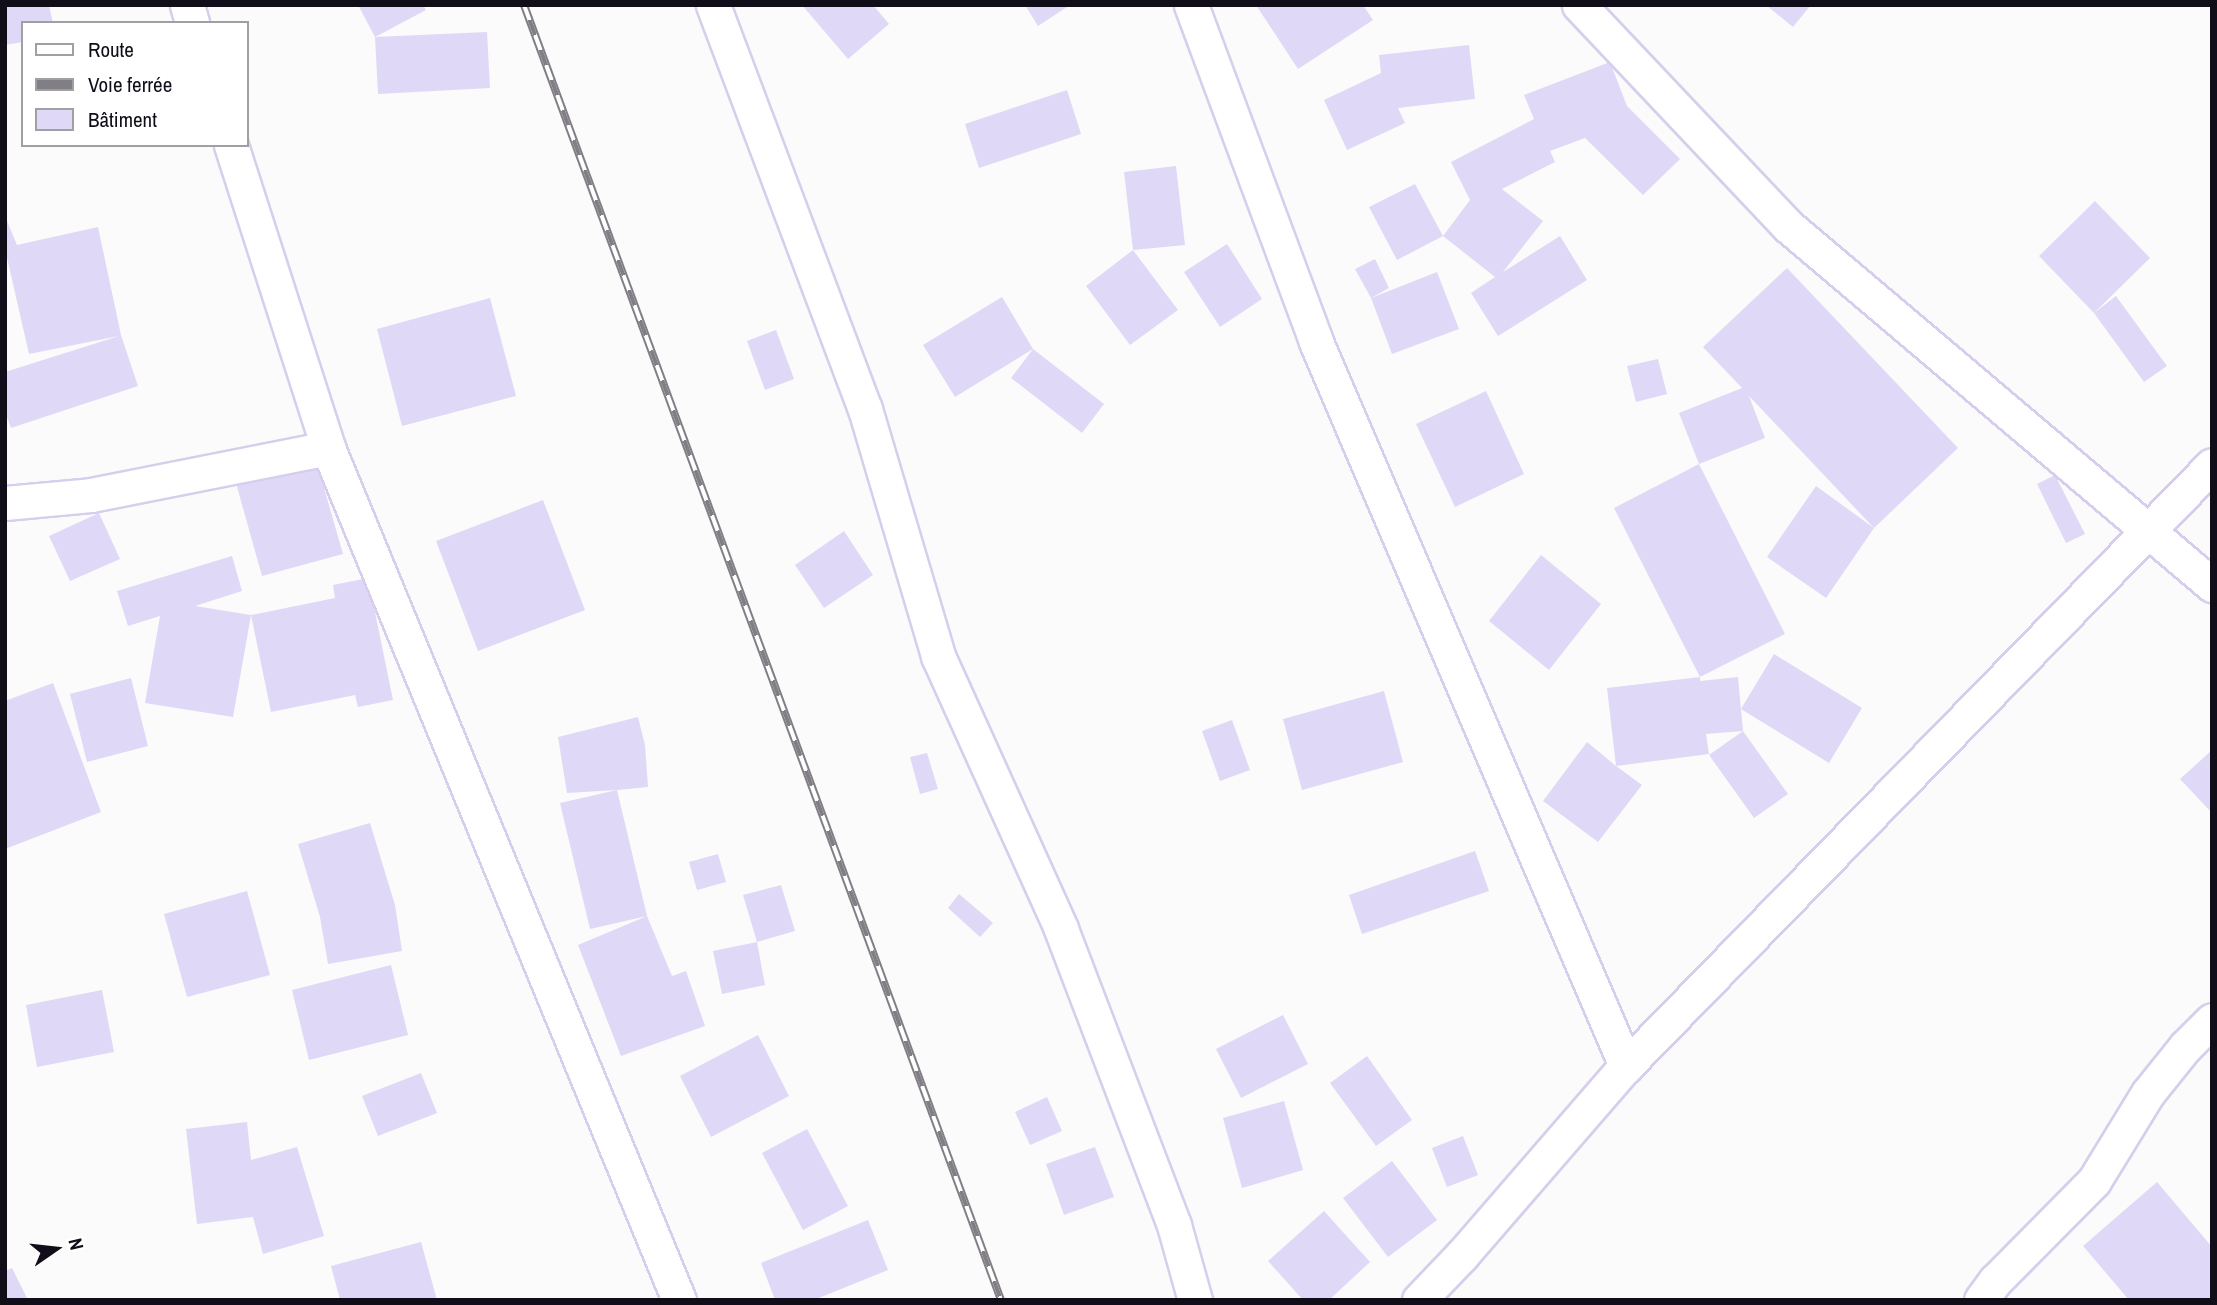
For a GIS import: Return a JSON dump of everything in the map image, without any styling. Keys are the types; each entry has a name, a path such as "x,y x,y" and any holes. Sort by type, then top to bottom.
{"street":[{"path":"713,5 865,409 938,656 1061,929 1167,1204 1195,1300"},
{"path":"1191,5 1316,342 1626,1066"},
{"path":"1579,5 1788,226 2147,533 2212,584"},
{"path":"233,147 328,448 679,1300"},
{"path":"5,503 91,495 328,448"},
{"path":"1419,1300 1462,1255 1626,1066 2212,465"},
{"path":"1981,1300 1995,1281 2094,1181 2148,1093 2185,1047 2212,1020"}],"building":[{"path":"5,5 49,5 53,21 21,21 21,42 5,45"},
{"path":"358,5 423,5 426,10 375,37"},
{"path":"802,5 873,5 889,24 848,59"},
{"path":"1025,5 1070,5 1038,26"},
{"path":"1256,5 1363,5 1373,20 1298,69"},
{"path":"1766,5 1811,5 1793,27"},
{"path":"487,32 490,88 378,94 375,37"},
{"path":"1469,45 1475,99 1398,108 1405,123 1347,150 1324,100 1381,73 1379,55"},
{"path":"1610,62 1627,106 1680,159 1643,195 1585,138 1550,151 1555,162 1502,189 1543,221 1503,272 1560,236 1587,280 1498,336 1471,293 1495,277 1443,236 1470,200 1451,162 1534,119 1524,95"},
{"path":"1067,90 1081,134 979,168 965,124"},
{"path":"1176,166 1185,245 1133,250 1124,172"},
{"path":"1415,184 1443,236 1397,260 1369,207"},
{"path":"2095,201 2150,258 2094,313 2039,256"},
{"path":"5,216 17,245 98,227 121,335 138,386 11,428 5,412 5,372 119,336 29,354 5,249"},
{"path":"1227,244 1262,299 1220,327 1184,272"},
{"path":"1133,250 1178,310 1130,345 1086,286"},
{"path":"1375,259 1389,288 1371,298 1355,269"},
{"path":"1787,268 1958,448 1874,528 1749,396 1765,438 1699,464 1679,413 1742,388 1703,347"},
{"path":"1437,272 1459,329 1392,354 1371,298"},
{"path":"2116,296 2167,366 2144,382 2094,313"},
{"path":"1002,297 1033,349 955,397 923,345"},
{"path":"490,298 516,396 402,426 377,329"},
{"path":"776,330 794,379 765,390 747,341"},
{"path":"1033,349 1104,404 1082,433 1011,378"},
{"path":"1658,359 1667,394 1636,402 1627,366"},
{"path":"1486,391 1524,474 1455,507 1416,424"},
{"path":"314,453 343,554 262,576 234,476"},
{"path":"1699,464 1785,634 1700,677 1614,508"},
{"path":"2055,475 2085,534 2066,543 2037,484"},
{"path":"1816,486 1874,528 1826,598 1767,557"},
{"path":"543,500 585,610 478,651 436,541"},
{"path":"99,513 120,559 70,581 49,536"},
{"path":"844,531 873,575 824,608 795,565"},
{"path":"1541,555 1601,604 1549,670 1489,621"},
{"path":"232,556 242,591 195,606 251,615 233,717 145,703 160,616 128,626 117,591"},
{"path":"368,578 393,700 358,707 355,695 271,712 251,615 335,598 333,585"},
{"path":"1774,654 1862,708 1829,763 1741,709"},
{"path":"1700,677 1700,681 1738,677 1743,731 1706,734 1709,754 1616,766 1607,688"},
{"path":"131,678 148,746 87,762 70,694"},
{"path":"53,683 101,812 5,849 5,701"},
{"path":"1384,691 1403,762 1302,790 1283,719"},
{"path":"638,717 645,745 648,787 567,793 558,737"},
{"path":"1232,720 1250,770 1220,781 1202,731"},
{"path":"1743,731 1788,794 1754,818 1709,755"},
{"path":"1587,742 1642,785 1598,842 1543,801"},
{"path":"2212,750 2212,813 2180,779"},
{"path":"927,753 938,789 920,794 910,757"},
{"path":"617,790 647,916 590,929 560,803"},
{"path":"370,823 395,905 402,951 328,964 320,917 298,844"},
{"path":"1475,851 1489,891 1362,934 1349,895"},
{"path":"718,854 726,882 697,890 689,862"},
{"path":"781,885 795,931 757,942 743,895"},
{"path":"247,891 270,975 187,997 164,914"},
{"path":"959,894 993,923 980,937 948,908"},
{"path":"647,916 672,976 686,971 705,1026 621,1056 578,945"},
{"path":"757,942 765,985 722,994 713,951"},
{"path":"391,965 408,1035 309,1060 292,990"},
{"path":"102,990 114,1052 37,1067 26,1005"},
{"path":"1283,1015 1308,1064 1241,1098 1216,1049"},
{"path":"758,1035 789,1096 711,1137 680,1076"},
{"path":"1367,1056 1412,1120 1376,1146 1330,1083"},
{"path":"421,1073 437,1113 378,1136 362,1096"},
{"path":"1047,1097 1062,1131 1030,1145 1015,1112"},
{"path":"1284,1101 1303,1170 1242,1188 1223,1118"},
{"path":"247,1122 251,1160 297,1147 324,1236 263,1254 253,1217 197,1224 186,1129"},
{"path":"807,1129 848,1206 803,1230 762,1153"},
{"path":"1463,1136 1478,1175 1447,1187 1432,1148"},
{"path":"1095,1147 1114,1197 1064,1215 1046,1164"},
{"path":"1392,1161 1437,1220 1388,1257 1343,1198"},
{"path":"2157,1182 2212,1247 2212,1300 2129,1300 2083,1246"},
{"path":"1324,1211 1370,1262 1329,1300 1303,1300 1268,1261"},
{"path":"868,1220 888,1270 814,1300 775,1300 761,1263"},
{"path":"421,1242 437,1300 340,1300 331,1266"},
{"path":"12,1268 27,1298 23,1300 5,1300 5,1271"}],"railway":[{"path":"524,5 1001,1300"}]}
